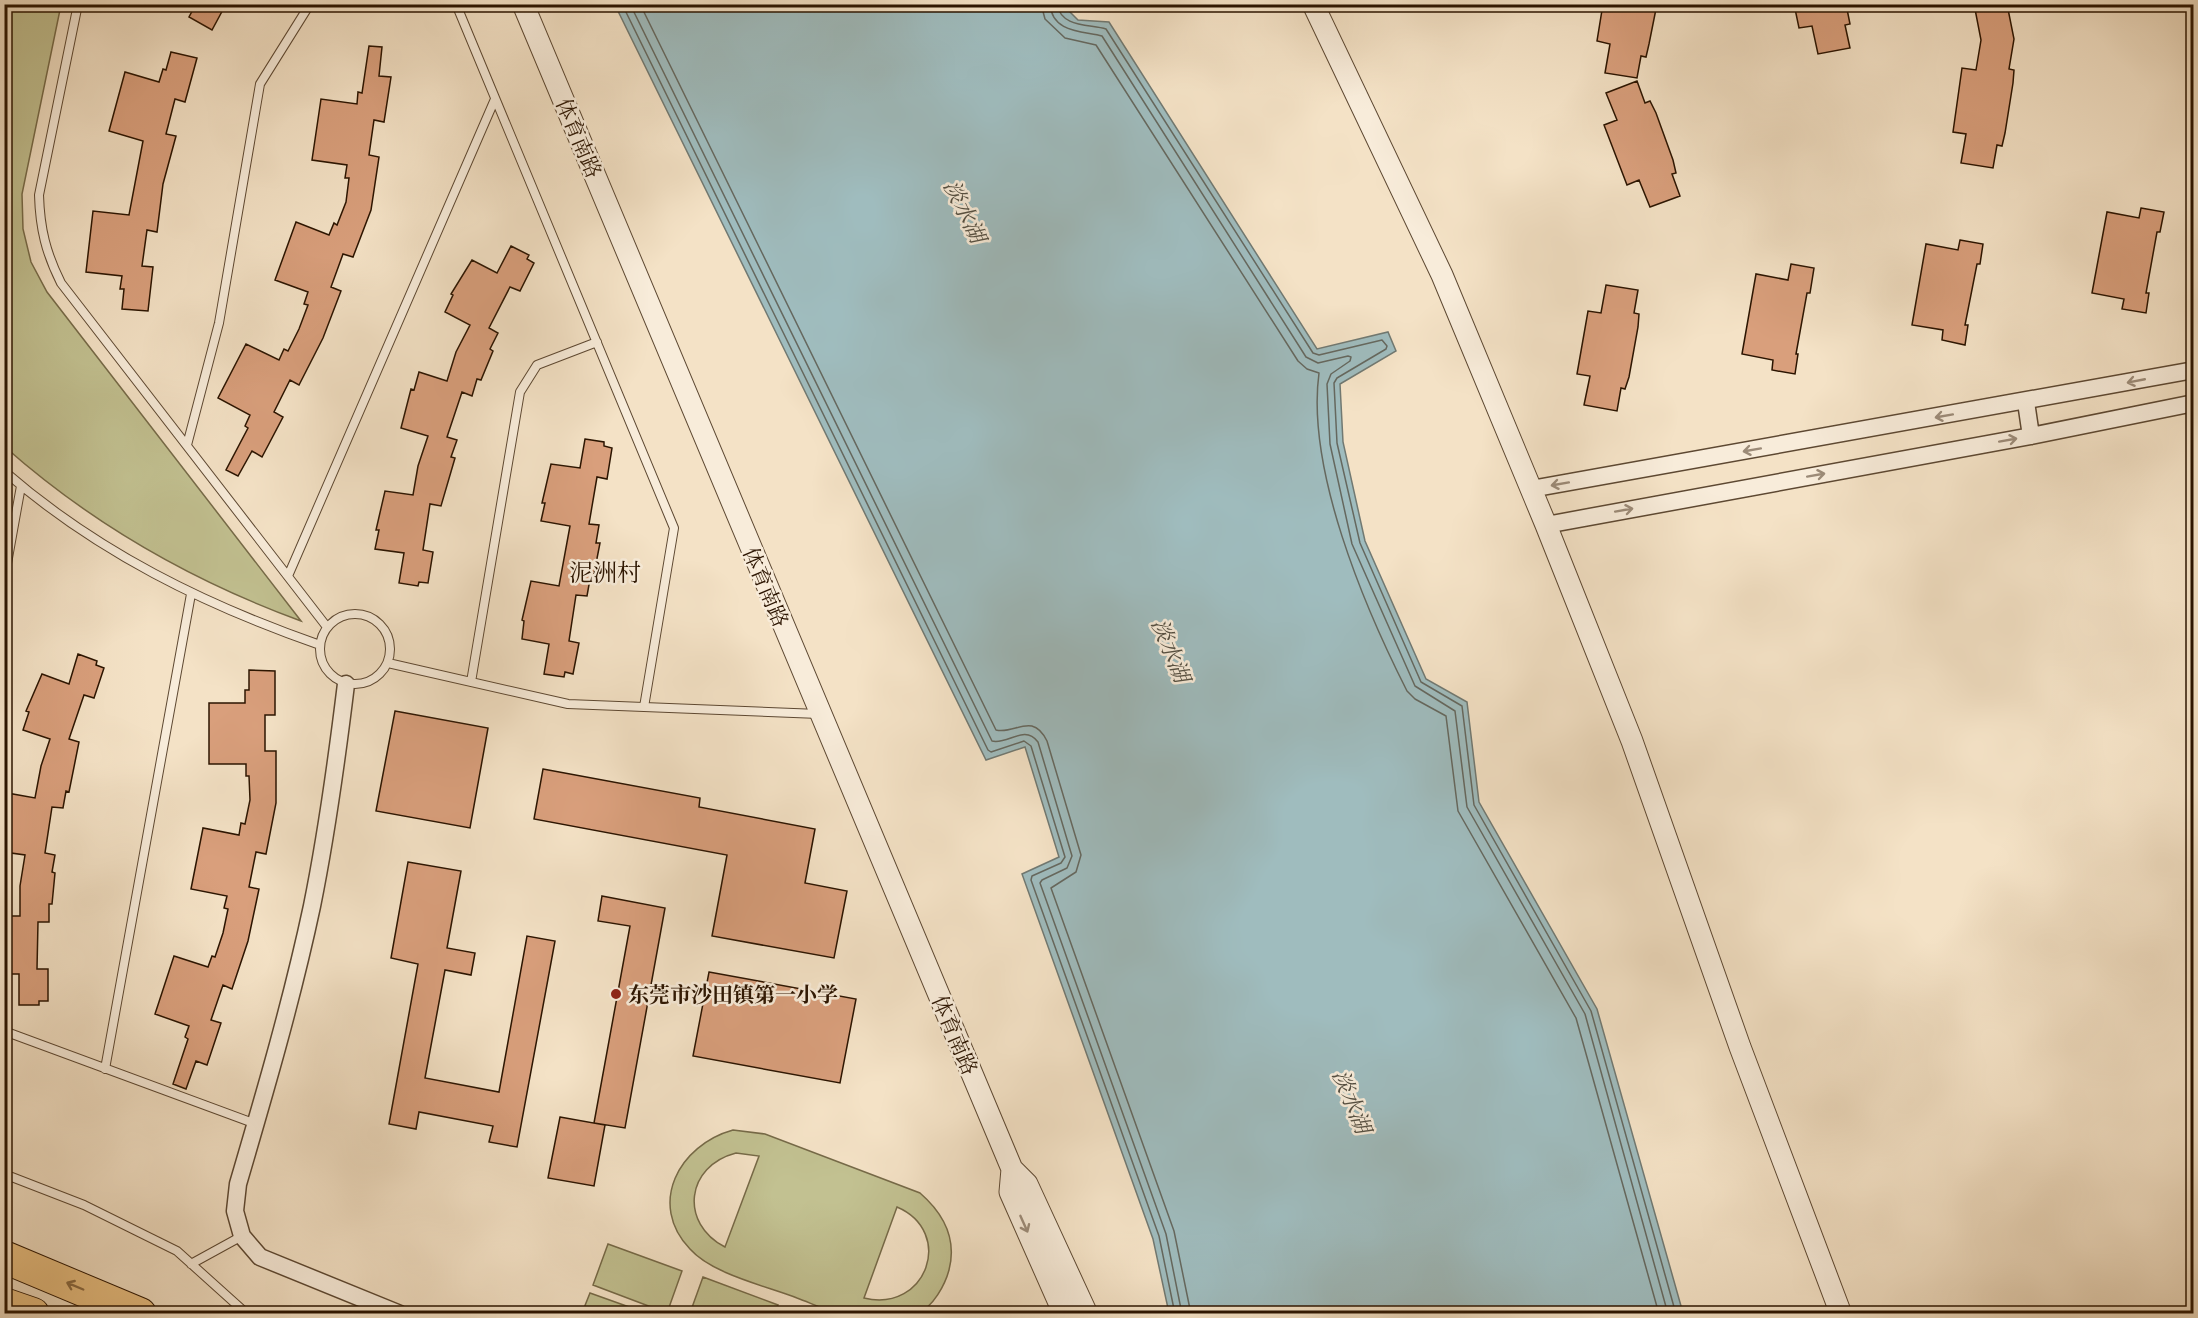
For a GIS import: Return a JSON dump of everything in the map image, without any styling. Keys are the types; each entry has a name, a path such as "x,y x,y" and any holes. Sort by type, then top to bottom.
{"highway":[{"path":"4,1257 135,1311"},
{"path":"4,1304 33,1314"}],"street":[{"name":"体育南路","path":"523,4 819,714 1012,1168 1027,1185 1066,1301 1087,1314"},
{"path":"1313,4 1442,275 1546,525 1632,741 1740,1047 1841,1314"},
{"path":"1531,489 2026,402 2193,370"},
{"path":"2026,402 2031,436"},
{"path":"1546,525 2031,436 2193,403"},
{"path":"346,684 332,796 312,906 286,1016 238,1184 235,1211 242,1236 260,1257 400,1314"}],"lane":[{"path":"78,4 39,195 40,226 47,256 61,283 327,627"},
{"path":"187,445 219,323 260,84 310,4"},
{"path":"456,4 674,528 644,707"},
{"path":"288,576 495,99"},
{"path":"471,682 520,392 537,365 597,342"},
{"path":"4,471 75,526 132,562 191,594 255,622 320,645"},
{"path":"4,580 21,486"},
{"path":"105,1069 191,594"},
{"path":"354,614 373,618 387,633 390,642 388,663 376,678 367,683 346,684 330,674 324,666 320,645 327,627 334,620 354,614"},
{"path":"388,663 568,704 819,714"},
{"path":"4,1031 255,1124"},
{"path":"4,1174 84,1205 177,1251 247,1314"},
{"path":"191,1264 242,1236"}],"shaded area":[{"path":"5,4 61,5 22,194 23,229 31,262 47,292 301,621 221,588 145,548 73,501 5,447"},
{"path":"733,1130 765,1134 920,1193 941,1218 946,1227 951,1248 949,1270 938,1295 929,1306 918,1313 879,1315 840,1313 740,1278 700,1258 677,1232 671,1214 670,1196 675,1178 684,1162 697,1149","holes":["736,1153 759,1156 725,1247 710,1237 700,1224 695,1210 694,1196 698,1182 707,1170 719,1160","897,1207 915,1219 925,1234 929,1251 926,1267 917,1282 904,1294 886,1299 864,1298"]},
{"path":"608,1244 682,1271 667,1313 593,1285"},
{"path":"703,1277 778,1305 774,1313 690,1313"},
{"path":"590,1293 646,1313 582,1313"}],"water":[{"name":"淡水湖","path":"1062,4 1078,20 1109,22 1317,349 1388,332 1396,351 1340,384 1343,442 1365,541 1426,679 1467,702 1479,802 1597,1009 1683,1313 1169,1313 1153,1239 1022,874 1059,857 1025,747 986,760 615,5"}],"building":[{"path":"196,4 226,4 212,30 189,17"},
{"path":"1603,4 1657,4 1646,57 1641,56 1637,78 1605,73 1610,44 1597,41"},
{"path":"1794,4 1846,4 1850,24 1845,25 1850,48 1818,54 1812,26 1799,28"},
{"path":"1974,4 2007,4 2014,39 2009,69 2014,70 2013,83 2005,133 2002,146 1997,145 1993,168 1961,163 1966,134 1953,132 1962,68 1976,70 1981,40"},
{"path":"369,46 382,47 379,76 391,77 384,122 374,120 369,155 379,157 371,210 353,257 343,254 331,287 341,291 323,338 299,385 290,380 274,412 283,417 262,457 252,451 238,476 226,470 248,428 245,426 250,415 218,398 246,344 279,360 284,349 288,351 299,329 308,305 304,304 308,292 275,280 296,222 329,235 334,223 337,225 346,202 349,178 345,178 347,165 312,160 321,99 357,104 358,92 362,93"},
{"path":"171,52 197,58 185,102 175,99 166,134 176,136 163,184 157,232 147,230 142,266 153,267 148,311 122,309 124,289 120,289 122,276 86,272 93,211 129,215 143,141 109,131 125,72 159,82 163,69 166,70"},
{"path":"1637,81 1645,103 1650,101 1656,113 1673,160 1676,173 1672,174 1680,196 1650,207 1639,180 1627,185 1604,125 1617,120 1606,93"},
{"path":"2141,208 2164,212 2160,232 2157,232 2146,293 2149,293 2146,313 2122,309 2124,299 2092,293 2107,212 2139,218"},
{"path":"1960,240 1983,244 1965,325 1968,325 1965,345 1942,340 1943,330 1912,325 1926,244 1958,250"},
{"path":"511,246 529,255 527,259 534,263 520,291 510,287 489,328 498,333 490,349 493,351 481,380 477,379 472,396 462,392 447,437 457,440 451,457 455,458 441,506 430,504 423,550 433,552 428,583 419,582 418,586 399,583 404,553 375,549 379,530 376,530 385,491 413,495 418,466 428,436 401,428 411,389 414,390 419,372 447,381 456,352 470,325 445,312 453,295 451,294 472,260 497,273"},
{"path":"1791,264 1814,268 1796,354 1798,354 1795,374 1772,370 1773,360 1742,354 1756,274 1788,280"},
{"path":"1606,285 1638,290 1634,313 1639,314 1638,327 1629,377 1625,389 1621,388 1617,411 1584,405 1590,376 1577,374 1588,311 1601,313"},
{"path":"585,439 604,442 604,446 612,448 607,479 597,477 589,524 599,525 596,543 600,543 587,596 576,595 569,641 579,643 573,674 565,672 564,677 544,674 549,644 522,639 524,621 522,620 531,581 559,586 570,526 541,521 545,503 542,503 551,464 580,468"},
{"path":"78,654 97,661 96,665 104,668 94,698 84,695 69,739 79,742 69,792 66,791 63,808 52,807 45,853 55,855 52,872 55,873 52,904 49,904 49,922 38,922 37,969 48,969 48,1001 39,1001 39,1005 19,1005 19,974 4,974 4,916 20,916 20,886 25,855 4,852 7,793 35,798 41,766 50,739 23,730 29,712 26,711 42,674 69,684"},
{"path":"249,670 275,671 275,715 265,715 265,751 276,751 276,803 266,854 256,852 249,887 259,889 248,941 232,989 223,985 211,1020 221,1023 207,1065 196,1061 186,1089 173,1084 188,1039 185,1037 189,1026 155,1014 174,956 208,967 212,956 215,957 223,933 228,909 224,908 227,896 191,889 203,828 239,835 241,823 245,824 250,800 249,776 246,776 246,764 209,764 209,703 245,703 245,690 249,690"},
{"path":"395,711 488,728 470,828 376,811"},
{"path":"543,769 700,798 699,807 815,829 805,883 847,891 834,958 712,936 727,855 534,819"},
{"path":"408,862 461,871 447,948 475,953 471,975 445,970 425,1078 499,1092 527,936 555,941 517,1147 489,1142 493,1126 419,1112 416,1129 389,1124 418,964 391,958"},
{"path":"602,896 665,908 625,1128 594,1123 630,926 598,921"},
{"path":"709,972 856,999 840,1083 693,1056"},
{"path":"560,1117 605,1125 594,1186 548,1178"}],"place":[{"name":"东莞市沙田镇第一小学","path":"616,994"}],"district":[{"name":"泥洲村","path":"605,572"}]}
